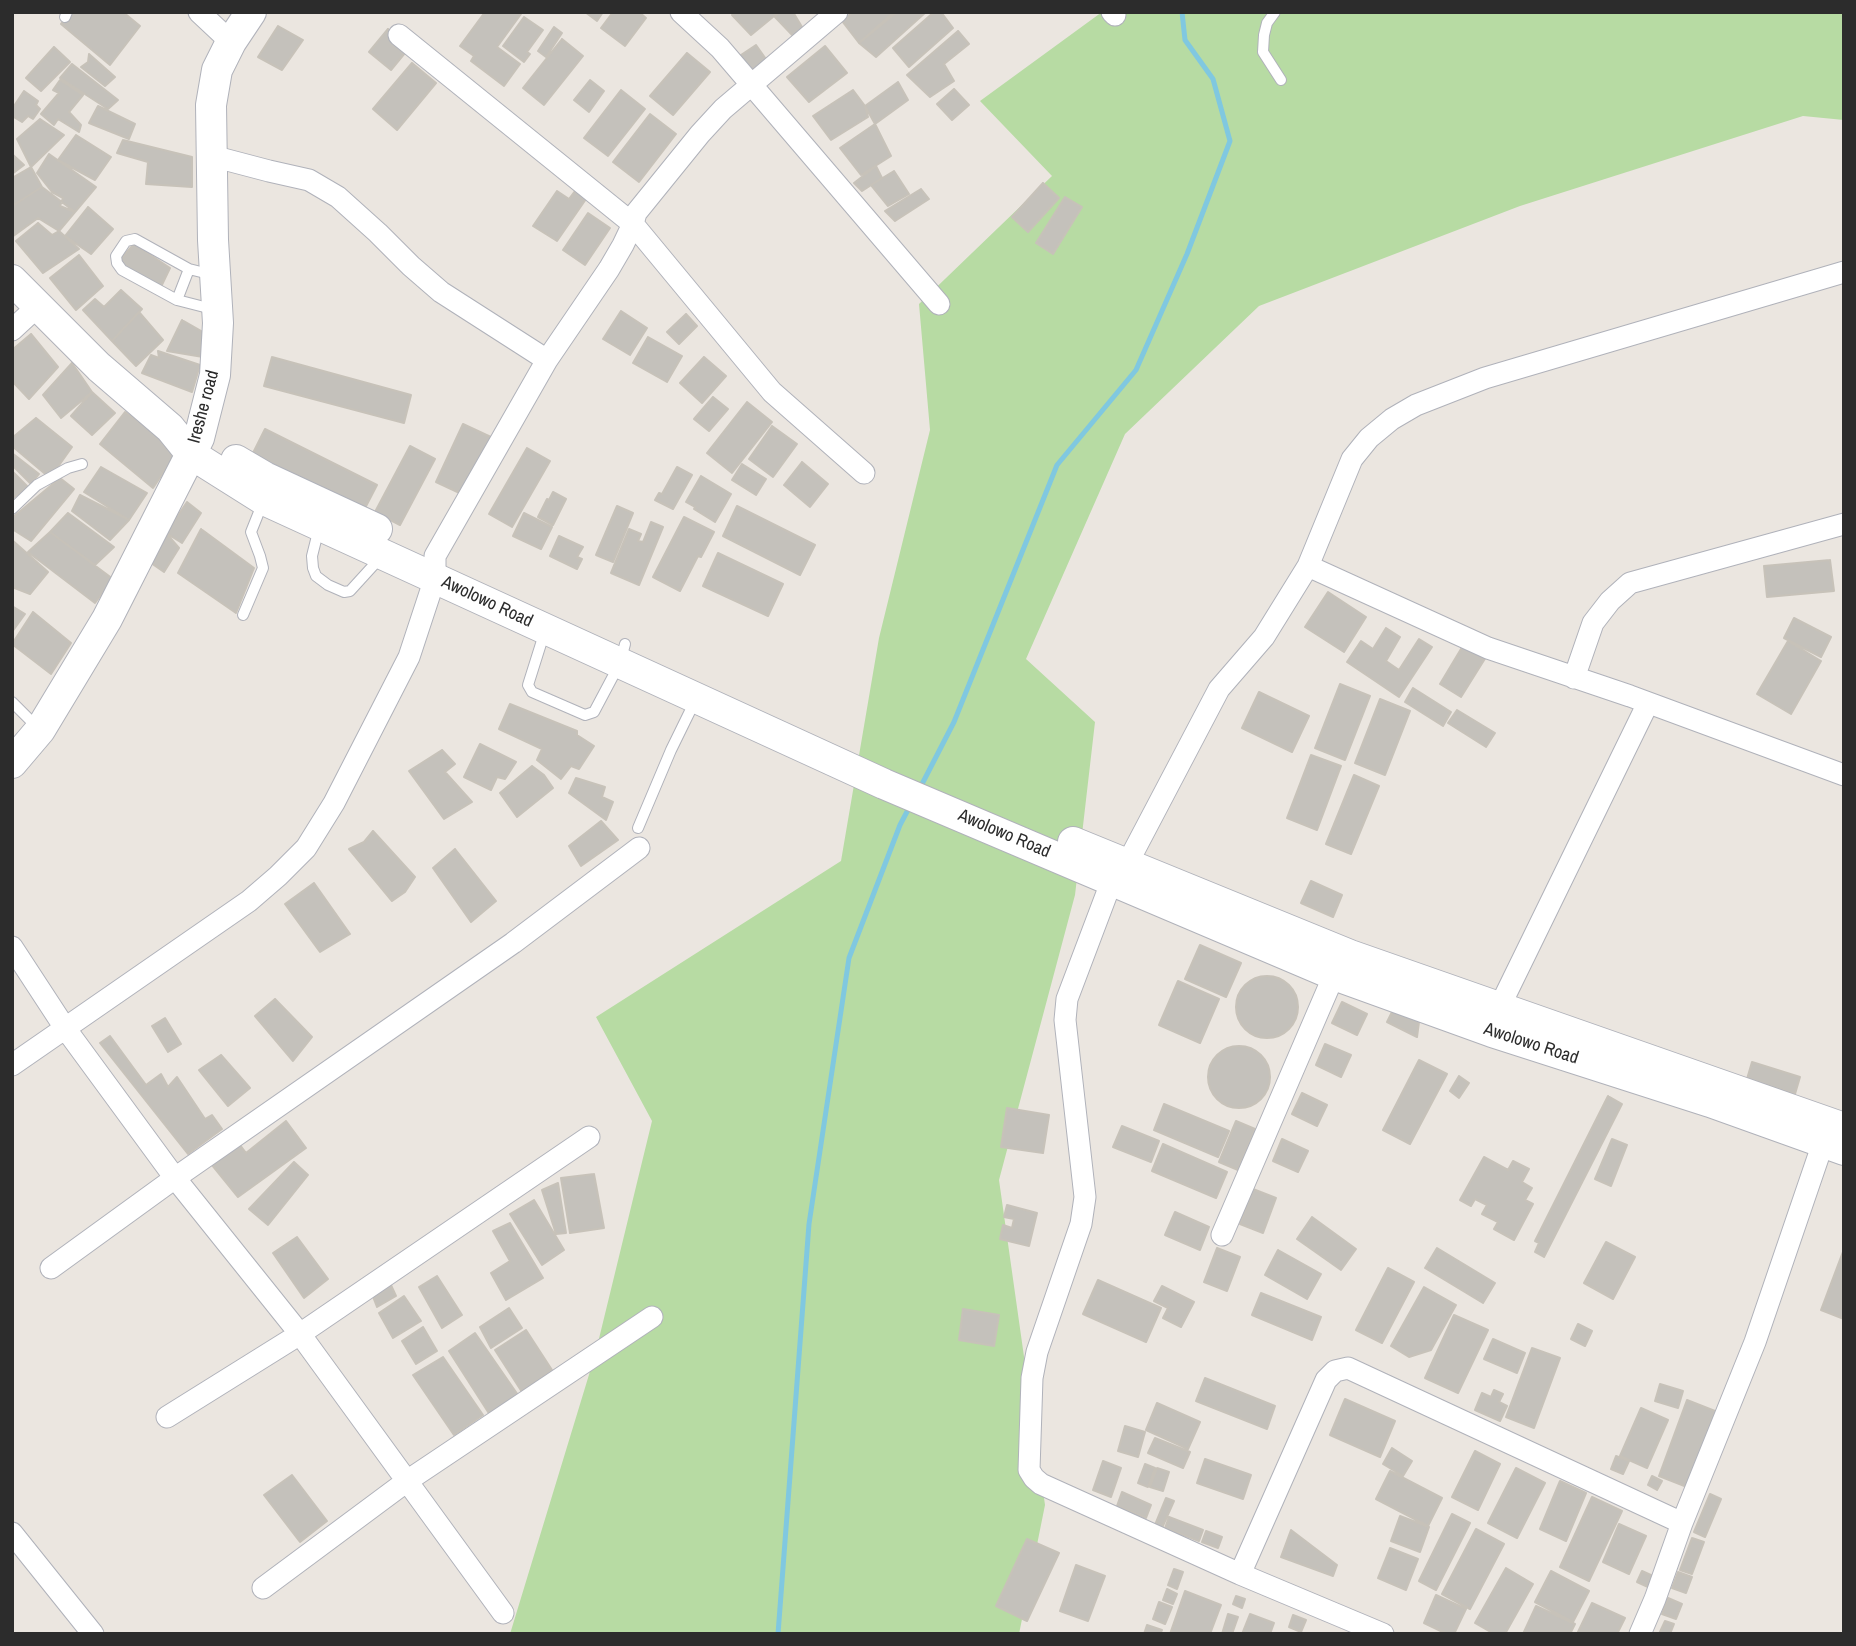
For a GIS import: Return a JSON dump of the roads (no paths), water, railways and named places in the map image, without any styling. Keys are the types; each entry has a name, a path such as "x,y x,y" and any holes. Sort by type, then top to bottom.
{"main road":[{"name":"Ireshe road","path":"12,763 40,730 107,619 195,446 215,375 217,311 202,272 212,156 211,105 217,70 251,12"},
{"path":"12,280 99,367 195,446"},
{"name":"Awolowo Road","path":"195,446 264,500 383,554 435,567 887,775"},
{"name":"Awolowo Road","path":"195,446 265,477 546,629 622,653 697,698 1120,872 1334,975 1492,1032 1837,1141"},
{"name":"Awolowo Road","path":"1120,872 1499,1008 1837,1141"}],"street":[{"path":"199,12 231,42"},
{"path":"681,12 720,48 939,304"},
{"path":"12,1065 249,901 306,848 334,803 409,657 435,567 548,360 608,270 636,213 723,109 837,12"},
{"path":"398,35 633,223 772,392 864,473"},
{"path":"212,156 309,180 338,197 441,292 548,360"},
{"path":"1384,1634 1240,1574 1041,1484 1029,1470 1032,1378 1037,1352 1081,1224 1085,1196 1065,1020 1067,999 1120,872 1219,689 1264,637 1308,566 1352,459 1369,438 1392,419 1416,405 1485,378 1844,272"},
{"path":"12,330 38,306"},
{"path":"1574,678 1593,624 1609,601 1630,583 1844,524"},
{"path":"1308,566 1488,648 1844,775"},
{"path":"1499,1008 1648,703"},
{"path":"51,1268 175,1178 513,943 639,838"},
{"path":"12,947 65,1028 175,1178 300,1334 503,1613"},
{"path":"1222,1236 1334,975"},
{"path":"167,1417 300,1334 589,1137"},
{"path":"1640,1634 1682,1523 1837,1141"},
{"path":"263,1588 407,1481 652,1317"},
{"path":"1240,1574 1325,1380 1335,1371 1348,1368 1682,1523"},
{"path":"12,1533 93,1634"}],"lane":[{"path":"1275,12 1267,23 1264,52 1281,80"},
{"path":"177,300 202,272 135,239 126,241 116,256 122,270 177,300 217,311"},
{"path":"12,509 37,485 68,468 82,464"},
{"path":"243,615 263,568 251,533 264,500"},
{"path":"320,526 312,556 313,568 316,576 328,585 344,592 350,591 383,554"},
{"path":"546,629 528,685 532,692 585,715 594,712 622,653"},
{"path":"639,838 671,750 697,698"},
{"path":"12,702 40,730"}],"waterway":[{"path":"920,788 954,722 1057,465 1136,370 1187,254 1230,141 1213,79 1185,40 1182,12"},
{"path":"778,1634 809,1224 849,958 900,825 910,806"}]}
